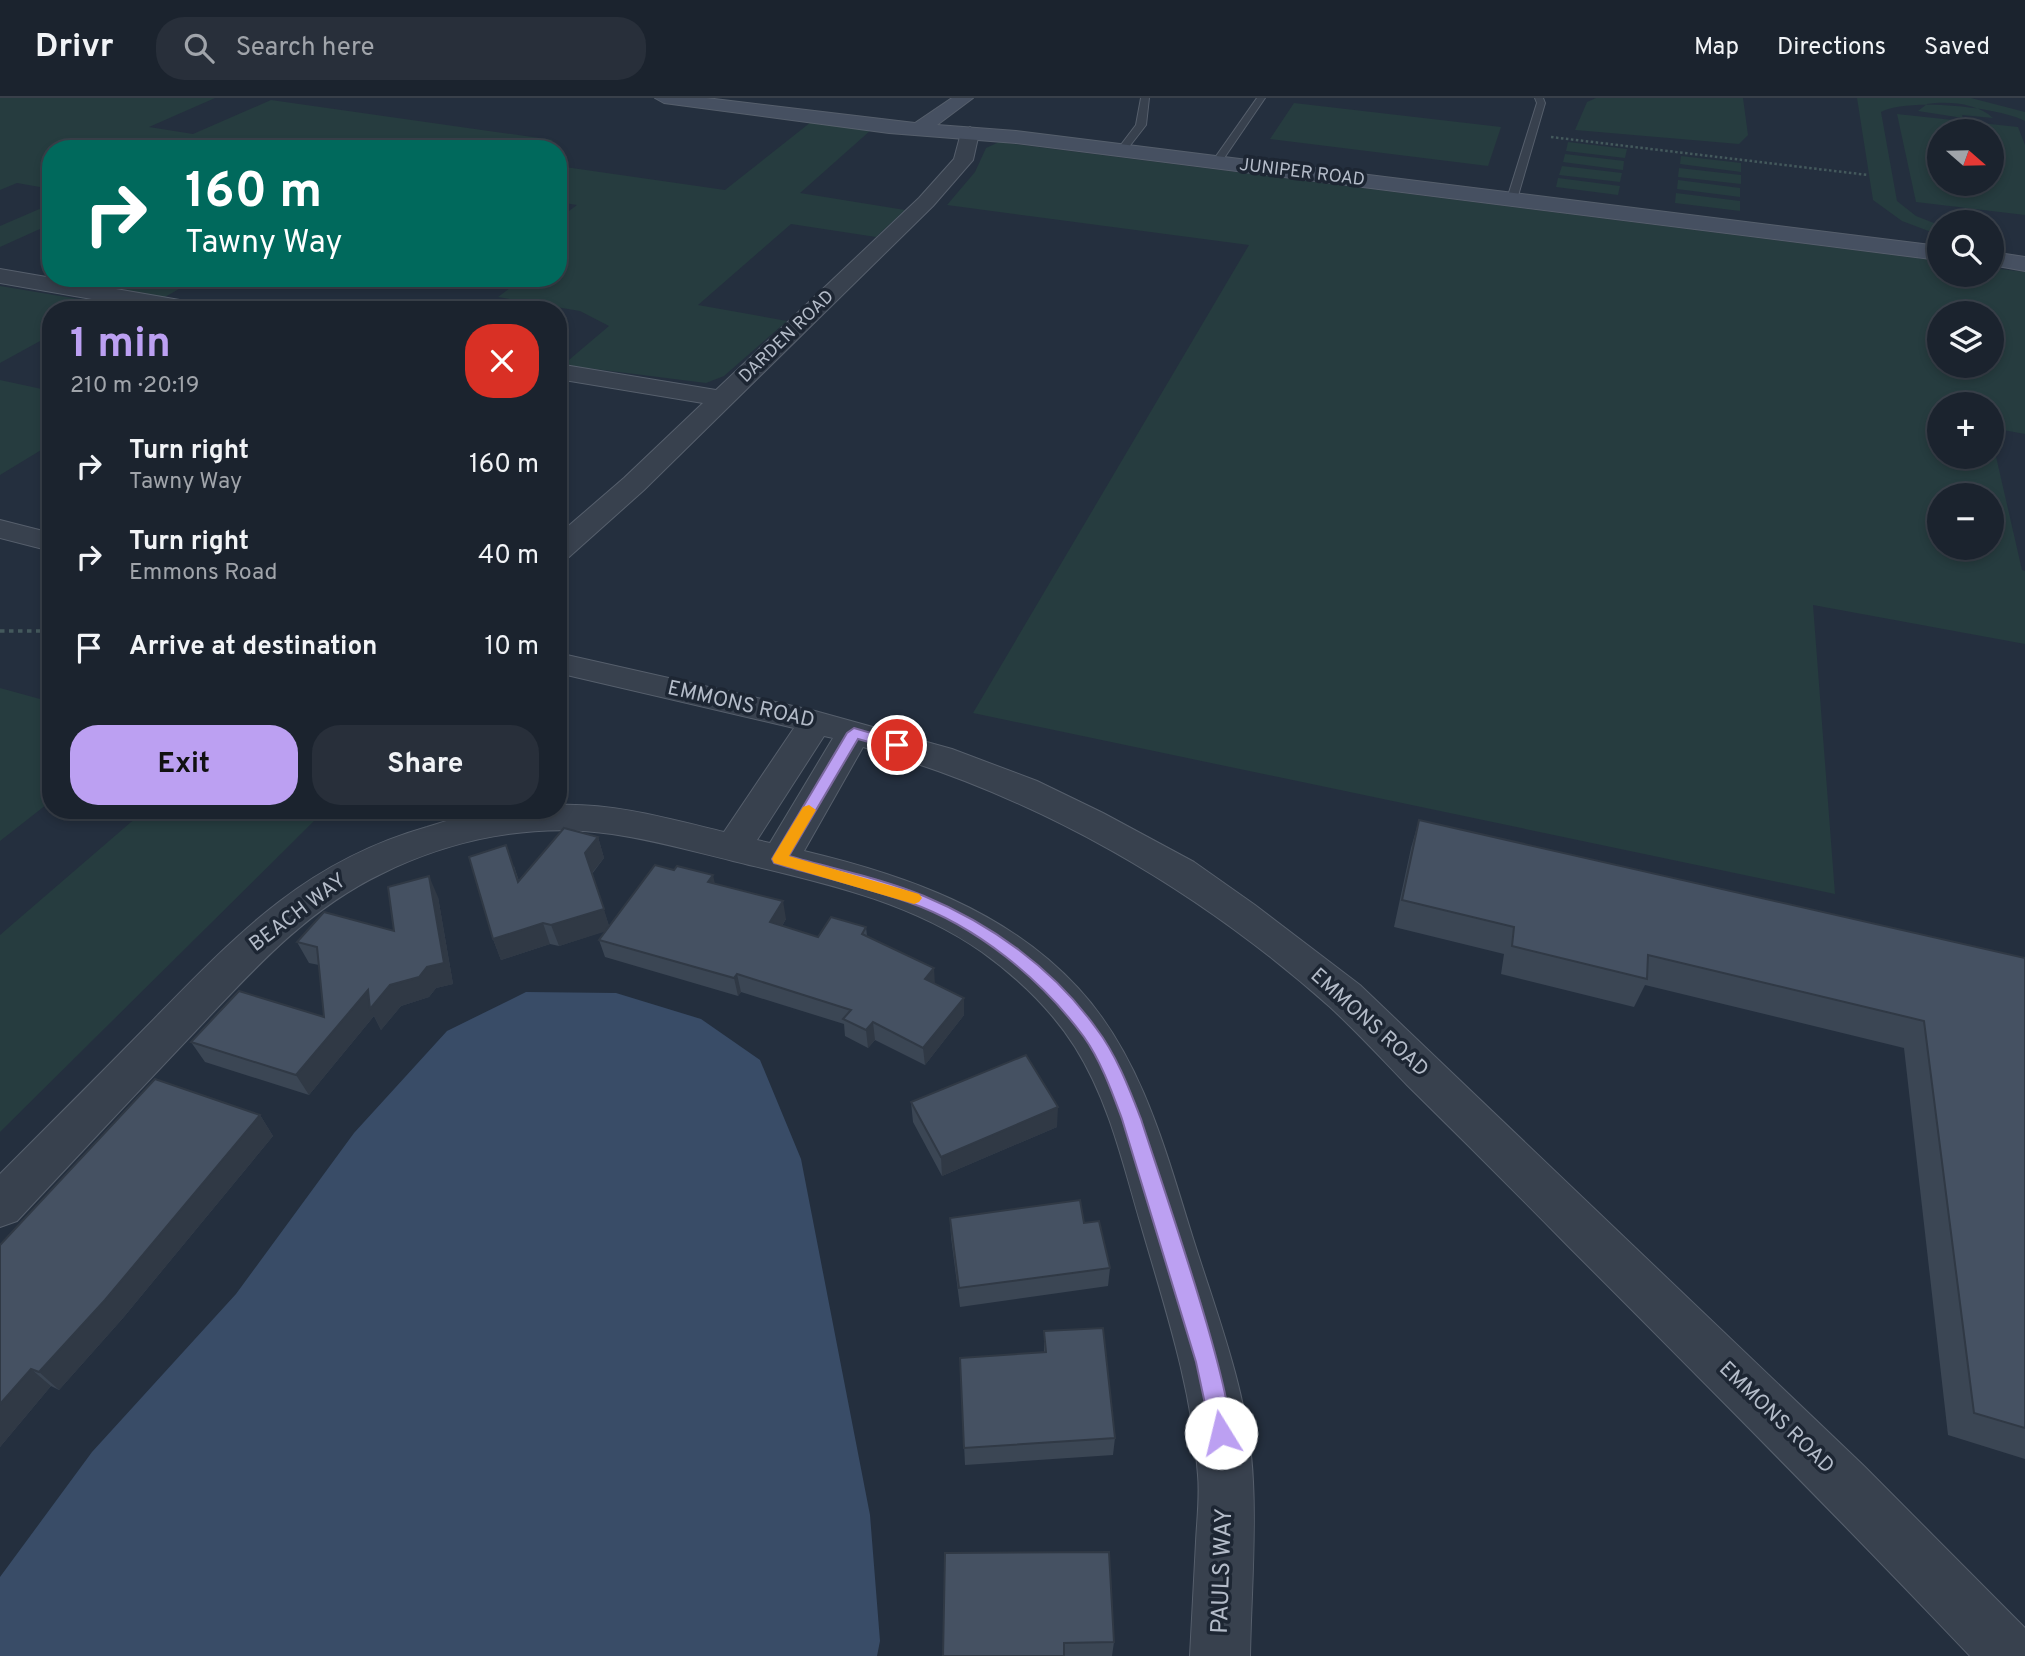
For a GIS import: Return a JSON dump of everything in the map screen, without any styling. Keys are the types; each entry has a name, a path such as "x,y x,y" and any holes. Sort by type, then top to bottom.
{"street":[{"name":"JUNIPER ROAD","path":"664,98 1122,150 1927,251"},
{"path":"919,129 964,98"},
{"name":"DARDEN ROAD","path":"567,543 634,484 926,202 962,160 980,98"},
{"path":"2004,261 2025,264"},
{"path":"0,276 42,283"},
{"path":"64,287 145,301"},
{"path":"567,373 723,399"},
{"path":"0,529 42,539"},
{"name":"EMMONS ROAD","path":"567,665 835,727 940,757 1024,790 1090,822 1180,872 1241,915 1345,996 1845,1485 2011,1656"},
{"path":"733,848 835,727"},
{"path":"780,859 835,727"},
{"name":"BEACH WAY","path":"0,1206 233,964 276,925 314,896 357,869 390,853 437,836 481,825 527,819 600,819 780,859"},
{"name":"PAULS WAY","path":"780,859 915,899 959,919 1014,955 1051,986 1091,1034 1132,1119 1207,1362 1218,1409 1226,1481 1220,1656"}],"lane":[{"path":"1122,150 1134,137 1140,125 1145,98"},
{"path":"1217,162 1261,98"},
{"path":"1512,199 1541,103 1539,98"}],"path":[{"path":"1540,136 1868,175"},
{"path":"0,631 42,631"}],"green space":[{"path":"0,98 215,98 149,127 193,134 271,100 553,140 42,140 42,187 17,183 0,190"},
{"path":"1596,98 1743,98 1748,135 1739,144 1575,130 1587,102"},
{"path":"1857,98 1971,98 2025,112 2025,121 1994,111 1951,106 1910,105 1881,112 1897,201 1916,216 1927,220 1927,230 1902,221 1873,200"},
{"path":"1294,103 1501,127 1488,166 1270,139"},
{"path":"1927,104 1962,104 1979,109 1993,118 1962,115 1963,118 1918,111"},
{"path":"1897,114 1944,119 1927,119 1927,196 2004,196 2004,125 2018,127 2025,145 2025,215 2004,212 2004,210 1916,202"},
{"path":"811,122 871,130 800,193 905,210 876,237 791,224 698,305 787,321 724,376 706,383 567,366 567,362 609,326 580,311 567,309 567,301 521,301 498,297 511,287 567,287 567,212 577,205 567,203 567,167 725,190"},
{"path":"999,142 1927,259 1927,287 2004,287 2004,269 2025,272 2025,434 2004,430 2004,392 1927,392 1927,469 1999,469 2002,483 1927,483 1927,560 2004,560 2004,491 2022,570 2025,571 2025,644 1813,605 1835,894 973,713 1249,245 947,205 975,172 986,148"},
{"path":"1568,142 1627,149 1625,158 1566,151"},
{"path":"1565,154 1624,161 1623,170 1563,162"},
{"path":"1681,156 1741,163 1741,172 1680,164"},
{"path":"1562,166 1622,173 1620,182 1559,175"},
{"path":"1679,168 1741,175 1741,184 1678,177"},
{"path":"1558,178 1620,186 1618,195 1556,187"},
{"path":"1678,180 1740,188 1740,197 1677,189"},
{"path":"1676,193 1740,201 1740,211 1675,203"},
{"path":"42,208 42,228 0,247 0,226"},
{"path":"0,286 90,301 42,301 42,340 0,363"},
{"path":"106,287 182,287 165,297"},
{"path":"0,380 42,389 42,449 0,475"},
{"path":"0,688 42,700 42,808 0,841"},
{"path":"135,819 316,819 0,1132 0,935"}],"water":[{"path":"526,992 616,993 701,1019 760,1060 801,1159 870,1515 880,1641 877,1656 0,1656 0,1577 92,1452 236,1294 354,1133 447,1031"}],"building":[{"path":"1419,820 2025,958 2025,1428 1974,1413 1924,1021 1648,955 1647,979 1512,946 1514,927 1402,900"},
{"path":"564,828 598,837 585,853 604,909 551,925 543,923 493,939 469,857 506,845 518,882"},
{"path":"655,865 674,870 677,866 713,875 708,882 783,901 770,922 818,937 831,917 866,927 862,934 934,968 925,979 964,998 923,1048 873,1022 866,1030 843,1019 851,1010 737,974 734,978 599,940"},
{"path":"429,876 444,963 427,967 419,977 390,985 370,1009 368,990 296,1075 191,1042 239,991 324,1017 317,947 297,942 324,912 394,931 388,887"},
{"path":"1026,1055 1058,1107 941,1157 911,1102"},
{"path":"155,1079 260,1115 105,1300 39,1372 31,1369 0,1404 0,1245"},
{"path":"1080,1200 1084,1223 1099,1221 1110,1268 959,1288 950,1218"},
{"path":"1103,1328 1115,1438 964,1448 960,1358 1046,1352 1044,1331"},
{"path":"1109,1552 1114,1642 1064,1643 1064,1656 943,1656 945,1553"}],"slow traffic":[{"path":"809,810 780,859 914,898"}],"route":[{"path":"897,745 854,733 780,859 915,899 959,919 1014,955 1068,1004 1091,1034 1132,1119 1207,1362 1221,1433"}]}
